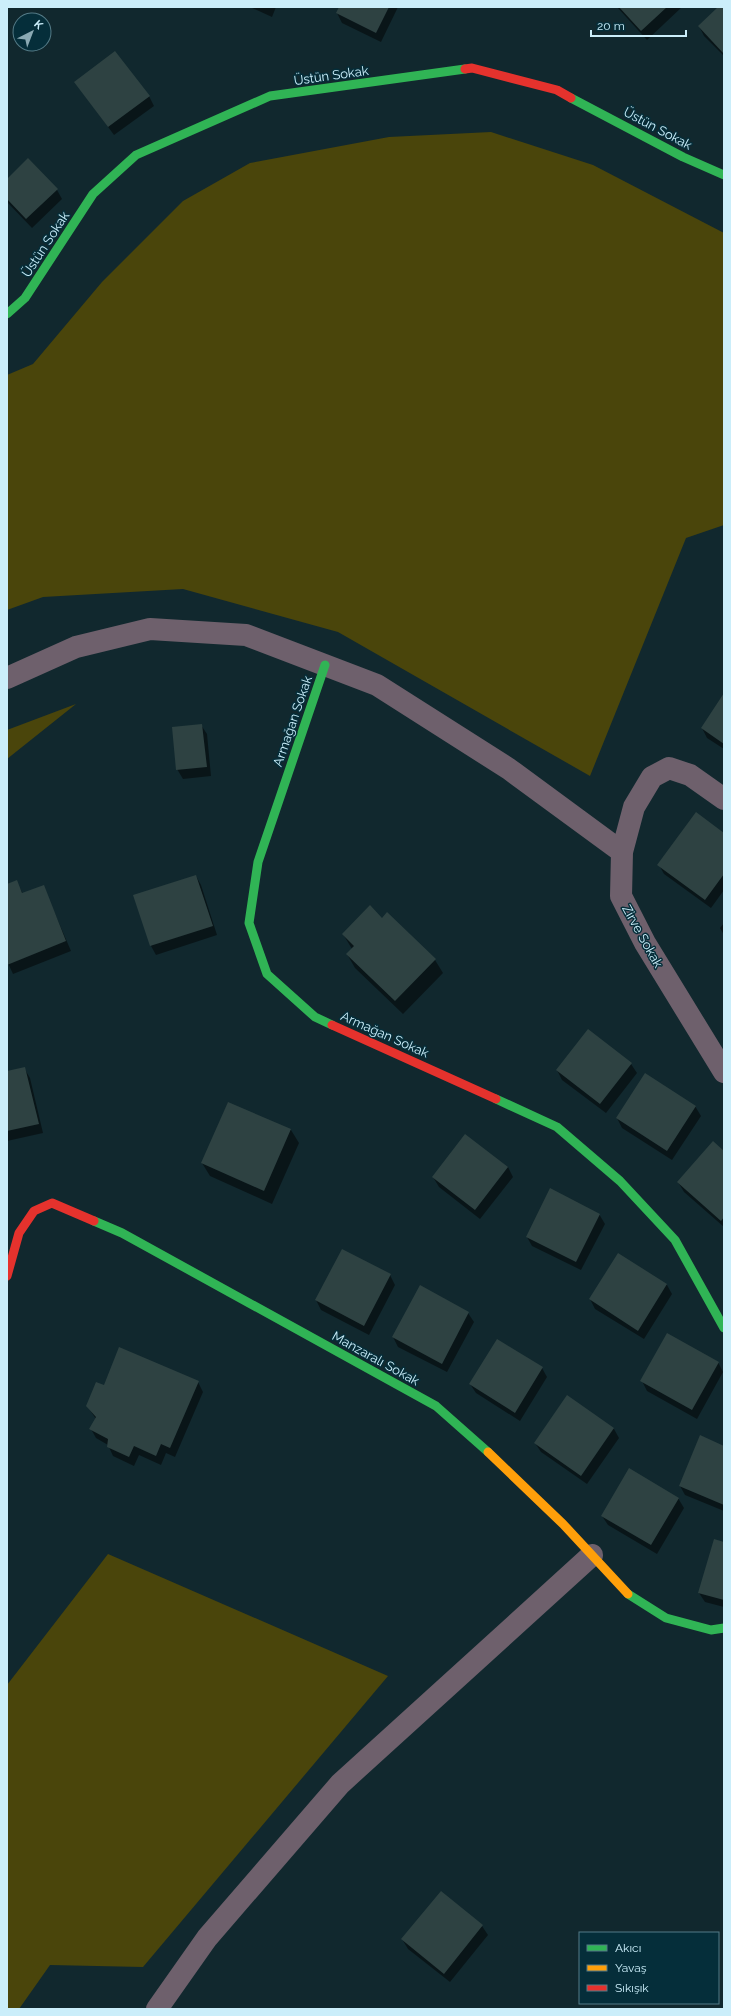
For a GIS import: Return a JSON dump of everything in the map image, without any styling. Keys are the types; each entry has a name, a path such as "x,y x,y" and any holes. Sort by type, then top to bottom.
{"street":[{"name":"Üstün Sokak","path":"7,314 25,298 93,194 136,156 270,96 472,68 557,90 684,157 724,175"},
{"path":"7,678 76,647 150,629 246,635 377,685 509,769 622,852"},
{"name":"Armağan Sokak","path":"325,665 258,862 249,923 267,974 315,1017 557,1127 620,1180 675,1240 720,1318 724,1328"},
{"name":"Zirve Sokak","path":"724,799 690,775 669,768 652,777 634,807 622,852 621,896 645,943 724,1072"},
{"name":"Manzaralı Sokak","path":"7,1276 19,1233 34,1211 52,1203 122,1233 436,1406 485,1449 563,1524 631,1597 666,1618 711,1630 724,1628"},
{"path":"157,2009 207,1938 340,1784 592,1555"}],"shaded area":[{"path":"491,132 593,165 724,233 724,525 686,538 590,776 338,632 183,589 43,597 7,610 7,375 33,364 102,282 183,201 250,163 389,137"},
{"path":"76,704 7,759 7,730"},
{"path":"108,1554 388,1676 143,1967 50,1965 19,2009 7,2009 7,1685"}],"building":[{"path":"339,7 389,7 376,33 336,13"},
{"path":"619,7 667,7 641,31"},
{"path":"718,7 724,7 724,54 698,26"},
{"path":"115,51 150,96 108,127 74,82"},
{"path":"28,158 58,189 26,219 7,199 7,179"},
{"path":"724,693 724,744 701,728"},
{"path":"202,724 207,767 176,770 172,727"},
{"path":"696,812 724,833 724,874 705,900 657,865"},
{"path":"196,875 213,926 150,946 133,895"},
{"path":"17,880 22,893 44,885 66,941 7,965 7,884"},
{"path":"370,905 382,918 387,912 436,959 395,1001 346,954 354,946 342,934"},
{"path":"588,1029 632,1063 600,1104 556,1070"},
{"path":"25,1067 39,1124 7,1131 7,1071"},
{"path":"645,1073 696,1106 667,1151 616,1118"},
{"path":"228,1102 291,1129 264,1191 201,1163"},
{"path":"465,1134 508,1167 475,1210 432,1177"},
{"path":"713,1141 724,1151 724,1217 721,1221 677,1182"},
{"path":"550,1188 600,1214 576,1262 526,1237"},
{"path":"342,1249 391,1274 364,1326 315,1300"},
{"path":"618,1253 667,1284 638,1331 589,1299"},
{"path":"420,1285 469,1312 442,1364 392,1337"},
{"path":"667,1333 719,1362 692,1410 640,1381"},
{"path":"497,1339 543,1367 515,1413 469,1384"},
{"path":"119,1347 199,1381 170,1448 161,1444 156,1456 134,1446 129,1457 107,1447 108,1439 89,1429 96,1417 86,1406 96,1382 104,1385"},
{"path":"567,1395 614,1428 581,1476 534,1443"},
{"path":"700,1435 724,1446 724,1505 679,1486"},
{"path":"629,1468 679,1498 651,1545 601,1516"},
{"path":"714,1539 724,1542 724,1600 698,1593"},
{"path":"441,1891 483,1925 444,1974 401,1939"}],"traffic: fast":[{"path":"7,314 25,298 93,194 136,155 270,96 465,69"},
{"path":"571,98 683,157 724,175"},
{"path":"325,665 258,862 249,923 267,974 315,1017 332,1025"},
{"path":"496,1099 557,1127 620,1181 675,1240 724,1328"},
{"path":"94,1221 122,1233 436,1406 488,1452"},
{"path":"628,1594 666,1618 711,1630 724,1628"}],"traffic: slow":[{"path":"488,1452 563,1524 628,1594"}],"traffic: jam":[{"path":"465,69 472,68 557,90 571,98"},
{"path":"332,1025 496,1099"},
{"path":"7,1276 19,1233 34,1211 52,1203 94,1221"}]}
